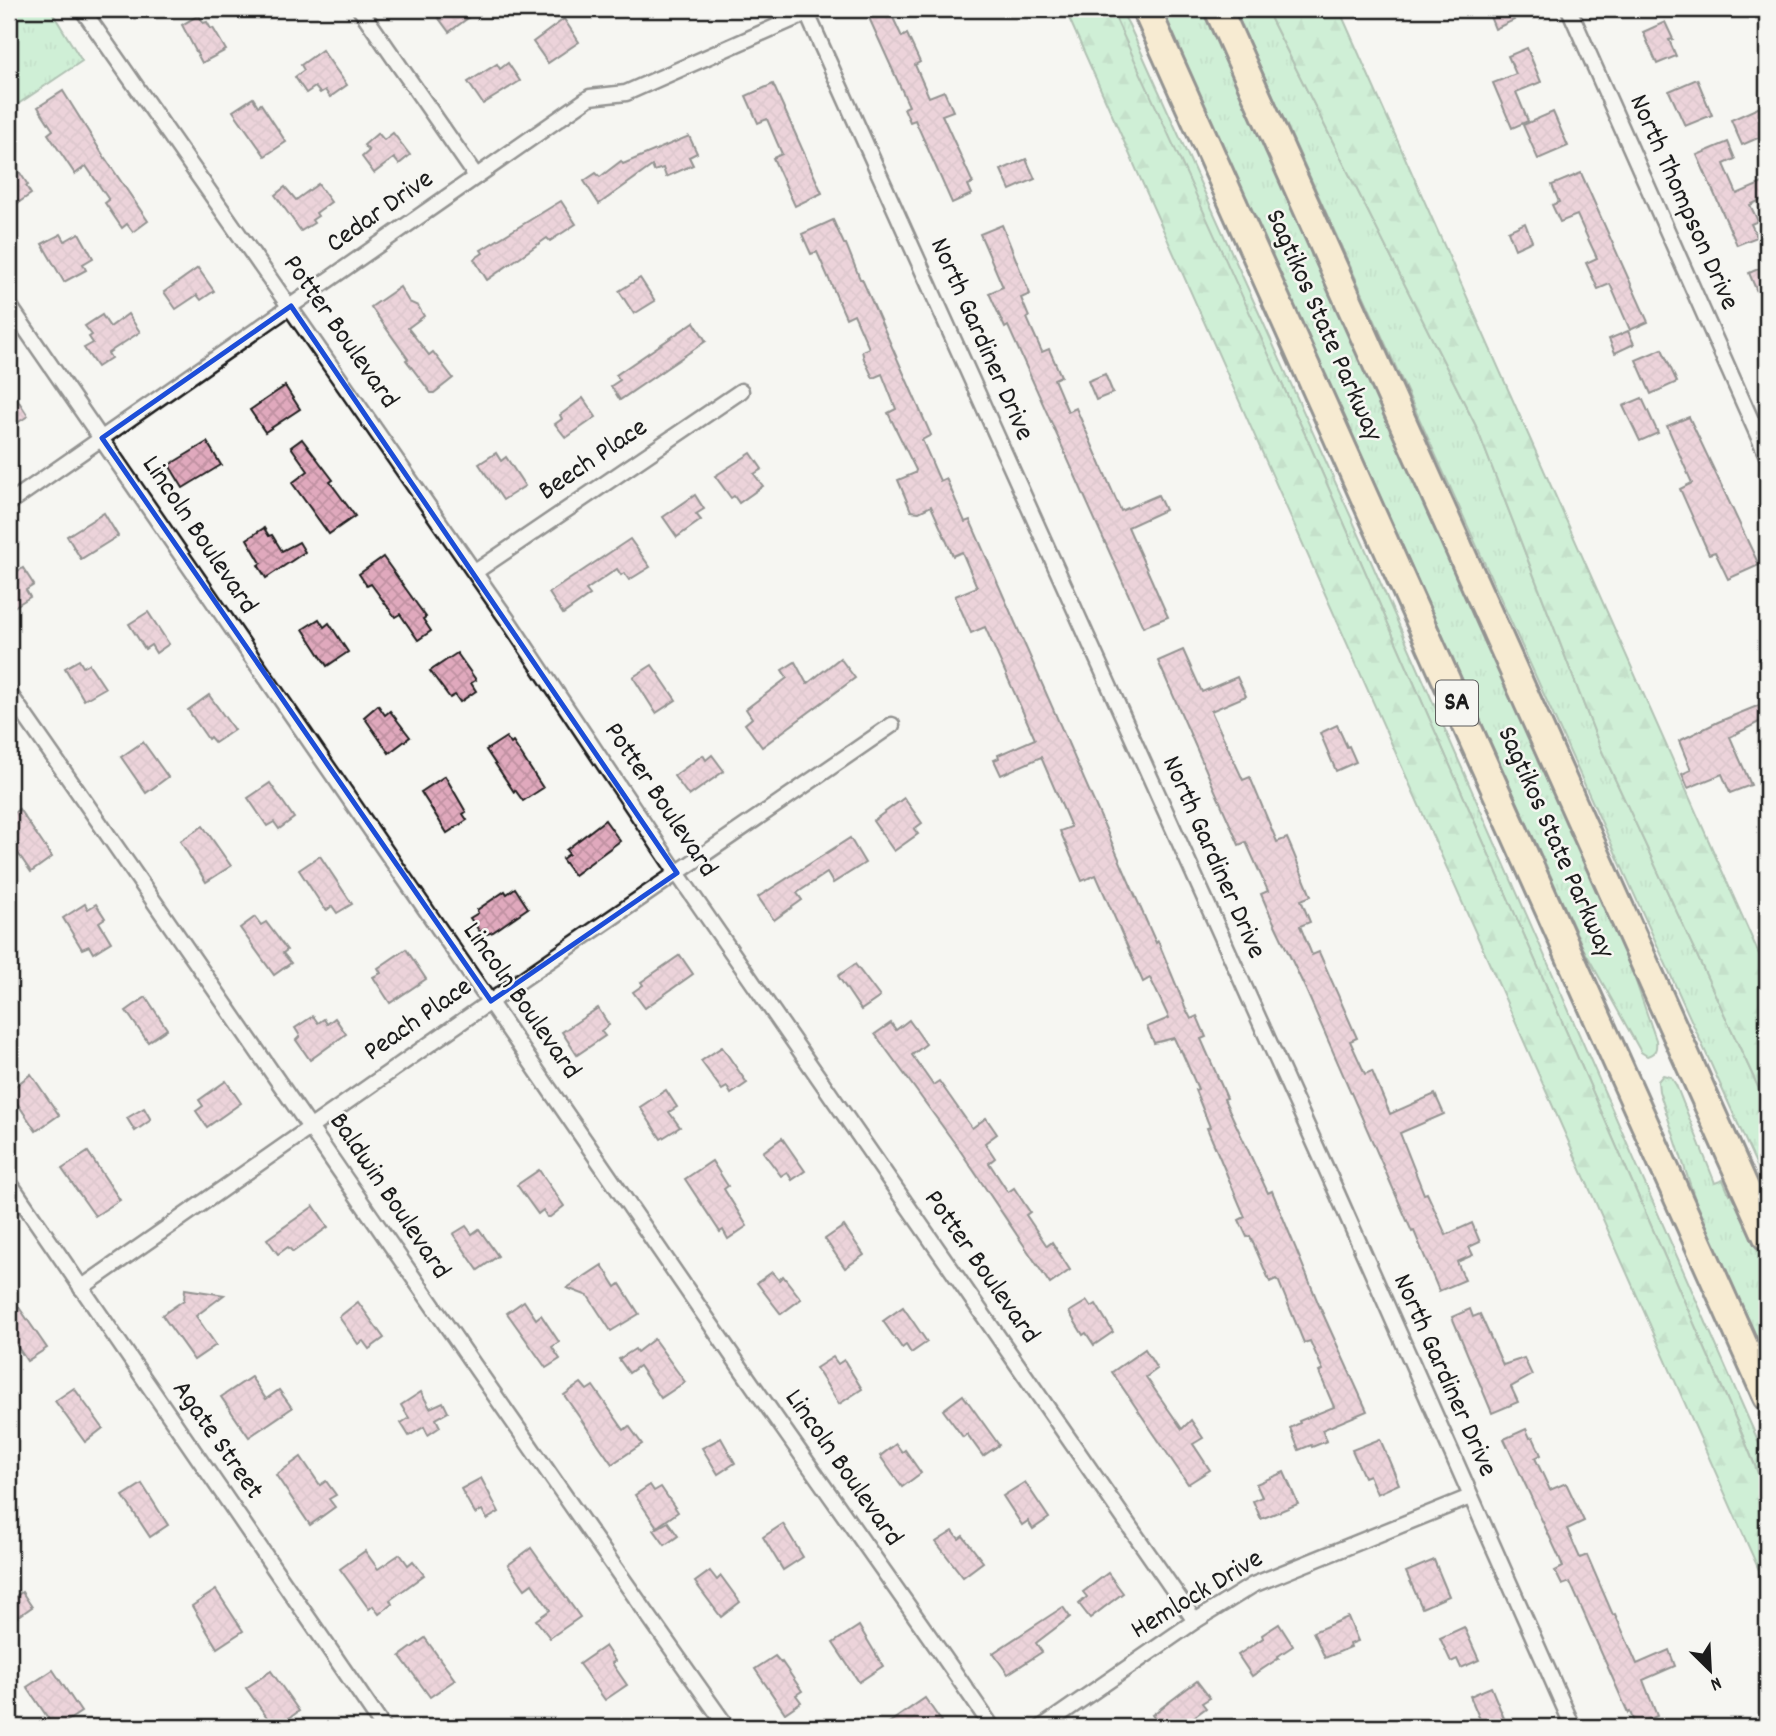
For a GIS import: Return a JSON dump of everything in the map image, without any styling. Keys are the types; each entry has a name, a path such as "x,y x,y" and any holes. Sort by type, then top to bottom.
{"highway":[{"name":"Sagtikos State Parkway","path":"1146,9 1767,1397"},
{"name":"Sagtikos State Parkway","path":"1217,9 1767,1237"}],"street":[{"name":"Potter Boulevard","path":"82,9 475,572 677,873 1195,1621"},
{"path":"360,9 477,176"},
{"name":"North Thompson Drive","path":"1569,9 1767,456"},
{"name":"Cedar Drive","path":"9,503 590,97 626,93 806,11"},
{"name":"North Gardiner Drive","path":"806,11 1573,1727"},
{"name":"Lincoln Boulevard","path":"9,304 303,733 491,1001 738,1364 992,1727"},
{"name":"Beech Place","path":"475,572 741,391"},
{"name":"Baldwin Boulevard","path":"9,693 311,1127 541,1465 727,1727"},
{"name":"Peach Place","path":"81,1287 891,725"},
{"name":"Agate Street","path":"9,1182 383,1727"},
{"name":"Hemlock Drive","path":"1042,1727 1195,1621 1253,1585 1469,1497"}],"highlighted area":[{"path":"291,306 677,873 491,1001 102,438"}],"green space":[{"path":"9,9 50,9 82,61 9,110"},
{"path":"1065,9 1110,9 1115,17 1309,443 1767,1495 1767,1588"},
{"path":"1110,9 1120,9 1129,25 1369,557 1767,1461 1767,1495 1309,443"},
{"path":"1161,9 1203,9 1615,921 1656,1040 1655,1050 1650,1055 1641,1052 1583,948"},
{"path":"1234,9 1266,9 1476,426 1601,749 1767,1106 1767,1188"},
{"path":"1266,9 1339,9 1767,972 1767,1106 1601,749 1476,426"},
{"path":"1663,1075 1671,1077 1676,1085 1715,1183 1723,1180 1729,1194 1734,1191 1767,1265 1767,1368 1706,1232 1659,1091 1658,1081"}],"building":[{"path":"432,9 461,9 468,18 449,32"},
{"path":"865,9 889,9 902,37 907,34 920,62 915,65 929,97 944,91 953,111 942,115 973,183 968,185 972,194 952,203 915,120 910,122 904,108 909,106"},
{"path":"1487,9 1509,9 1514,20 1495,29"},
{"path":"199,15 203,23 207,22 211,29 213,28 226,50 202,63 182,25"},
{"path":"564,19 579,42 548,63 533,42"},
{"path":"1665,22 1673,39 1669,40 1676,56 1657,64 1643,32"},
{"path":"1527,48 1541,82 1516,92 1528,121 1512,128 1493,83 1516,74 1508,56"},
{"path":"322,50 347,85 330,97 325,90 320,93 315,87 306,93 295,77 304,70 301,65"},
{"path":"508,63 520,81 483,104 468,82 497,64 500,69"},
{"path":"1697,79 1712,115 1685,126 1669,91"},
{"path":"773,84 822,193 795,206 773,158 782,154 767,119 758,123 746,96"},
{"path":"63,91 148,221 133,232 127,224 122,228 105,203 109,200 86,166 75,174 48,134 53,130 38,107"},
{"path":"253,98 258,106 261,104 286,142 265,156 233,111"},
{"path":"1767,104 1767,134 1742,145 1731,120"},
{"path":"1553,112 1568,146 1538,159 1523,125"},
{"path":"378,133 384,140 393,133 410,155 399,164 394,158 374,173 362,157 369,151 364,145"},
{"path":"689,136 697,153 689,157 693,165 666,177 663,168 654,171 652,166 599,204 584,181 596,173 600,177 621,161 623,164"},
{"path":"1728,142 1735,159 1724,164 1737,194 1767,181 1767,197 1750,205 1758,221 1751,224 1757,237 1737,245 1697,155"},
{"path":"9,156 31,194 9,209"},
{"path":"1026,159 1035,179 1010,190 1001,170"},
{"path":"1581,173 1648,322 1630,330 1610,284 1598,289 1586,263 1597,258 1577,215 1560,222 1552,205 1559,202 1552,185"},
{"path":"318,184 331,202 316,213 318,216 312,220 314,223 301,231 275,195 285,187 296,200"},
{"path":"561,201 576,224 550,241 547,238 487,280 474,259 483,253 481,250"},
{"path":"833,220 931,435 922,440 940,481 946,478 965,522 970,520 1186,1009 1191,1019 1197,1016 1206,1037 1201,1039 1227,1098 1224,1099 1268,1193 1272,1191 1367,1411 1322,1430 1327,1441 1312,1447 1311,1445 1299,1450 1290,1428 1300,1423 1299,1421 1334,1407 1319,1372 1323,1370 1310,1341 1304,1343 1279,1282 1276,1279 1270,1282 1250,1236 1247,1237 1239,1220 1245,1217 1207,1128 1210,1127 1195,1090 1198,1089 1181,1050 1174,1038 1154,1043 1147,1027 1169,1018 1150,978 1143,982 1096,875 1082,881 1060,831 1071,827 1041,757 1001,775 994,760 999,758 998,755 1035,739 985,627 971,633 955,596 977,587 962,552 953,556 931,506 919,512 911,511 898,480 915,473 916,470 888,413 896,409 882,374 873,378 864,359 862,351 869,348 854,314 846,318 817,252 811,254 802,234"},
{"path":"1525,223 1532,241 1515,249 1508,231"},
{"path":"1002,225 1030,294 1021,298 1029,317 1027,318 1042,352 1049,349 1061,376 1054,379 1068,412 1076,408 1121,511 1158,495 1165,510 1128,527 1168,617 1143,627 1008,326 1005,328 989,293 1003,287 980,234"},
{"path":"79,233 93,258 83,264 86,270 64,282 42,244 61,234 65,241"},
{"path":"1767,265 1767,315 1749,273"},
{"path":"198,268 214,291 201,300 197,295 176,309 164,292"},
{"path":"640,278 655,301 634,314 619,291"},
{"path":"400,287 409,302 418,306 424,316 408,328 429,355 433,352 453,378 434,393 431,393 406,360 408,359 371,307"},
{"path":"128,314 140,332 108,353 111,358 97,367 84,348 93,343 89,337 92,335 85,326 102,315 110,327"},
{"path":"694,322 706,341 620,400 611,386 620,380 616,375"},
{"path":"1628,331 1634,344 1615,353 1609,339"},
{"path":"1662,349 1677,382 1651,394 1636,360"},
{"path":"1105,374 1113,393 1096,400 1088,381"},
{"path":"9,386 28,416 9,428"},
{"path":"285,386 300,409 265,432 250,410"},
{"path":"583,398 596,417 566,438 555,424 562,419 560,415"},
{"path":"1642,398 1658,433 1640,441 1623,406"},
{"path":"1689,417 1759,565 1728,579 1715,552 1709,554 1680,489 1692,483 1667,426"},
{"path":"302,439 333,480 330,482 355,516 329,534 292,483 308,471 291,447"},
{"path":"207,442 221,465 183,488 169,465"},
{"path":"496,453 501,461 506,457 525,486 503,500 479,464"},
{"path":"751,453 762,469 754,474 763,486 739,503 734,496 731,498 715,476"},
{"path":"695,495 704,509 696,514 701,520 677,537 663,517"},
{"path":"104,513 118,536 81,559 67,536"},
{"path":"264,528 282,551 299,542 305,552 266,578 247,539"},
{"path":"630,539 650,567 629,580 617,569 586,590 590,595 563,614 549,593"},
{"path":"383,557 426,617 423,619 431,631 418,640 400,614 395,617 371,584 367,586 359,574"},
{"path":"23,568 34,585 26,590 30,597 9,610 9,577"},
{"path":"148,612 169,644 156,653 151,645 145,649 129,624"},
{"path":"319,619 324,627 329,623 348,652 327,666 303,629"},
{"path":"1183,650 1202,692 1237,677 1246,696 1211,711 1243,780 1250,777 1277,842 1287,838 1293,852 1311,896 1301,900 1310,922 1300,926 1312,955 1319,952 1357,1038 1350,1041 1365,1074 1372,1071 1390,1114 1435,1094 1444,1114 1400,1133 1424,1194 1427,1193 1446,1235 1472,1223 1480,1242 1469,1247 1473,1255 1457,1262 1465,1280 1439,1291 1414,1231 1412,1232 1261,894 1268,891 1246,842 1239,845 1158,661"},
{"path":"457,653 476,680 471,683 476,691 460,702 455,695 450,698 430,671"},
{"path":"840,658 855,678 762,747 745,724 752,718 746,709 787,678 782,670 795,662 807,684"},
{"path":"79,660 83,667 89,664 105,688 84,700 65,668"},
{"path":"652,665 676,700 656,713 633,677"},
{"path":"209,695 234,730 215,743 210,737 208,739 188,710"},
{"path":"1767,702 1767,718 1730,737 1751,785 1730,793 1722,774 1688,788 1682,774 1691,770 1679,741"},
{"path":"378,705 385,715 390,711 410,737 389,753 364,717"},
{"path":"1337,725 1356,762 1336,771 1320,733"},
{"path":"506,737 511,744 513,742 543,788 523,801 486,750"},
{"path":"143,742 168,777 146,793 121,757"},
{"path":"703,755 706,760 712,755 724,771 689,796 674,776"},
{"path":"445,776 466,812 463,814 467,820 447,833 421,792"},
{"path":"270,783 294,818 279,829 274,822 267,826 248,798"},
{"path":"904,798 922,823 914,829 918,834 894,851 873,821"},
{"path":"19,809 52,857 31,872 9,840 9,817"},
{"path":"605,820 620,841 574,875 562,859 569,854 566,850"},
{"path":"203,826 231,866 206,882 180,841"},
{"path":"850,838 865,863 833,883 827,873 797,893 802,900 774,920 758,897"},
{"path":"320,856 352,904 337,913 332,906 327,910 324,908 299,870"},
{"path":"515,888 528,908 493,932 487,934 485,929 480,932 470,918 505,891 507,894"},
{"path":"85,904 88,909 96,904 105,918 99,922 111,942 93,953 89,946 82,949 63,918"},
{"path":"255,917 261,925 266,922 287,950 283,953 291,963 274,975 240,928"},
{"path":"406,949 426,979 390,1003 373,977 381,973 378,968"},
{"path":"680,955 693,974 645,1008 633,992 643,985 641,982"},
{"path":"855,964 880,997 861,1010 838,976"},
{"path":"146,997 167,1029 148,1042 126,1011"},
{"path":"598,1008 609,1025 601,1031 605,1036 577,1055 562,1032"},
{"path":"313,1016 318,1023 324,1019 327,1024 335,1018 346,1034 310,1060 296,1040 300,1036 295,1028"},
{"path":"909,1020 926,1044 912,1055 933,1085 939,1081 972,1128 986,1118 997,1134 985,1143 995,1158 989,1163 1008,1192 1014,1188 1030,1212 1026,1215 1047,1246 1052,1242 1070,1270 1050,1284 959,1149 875,1034 891,1023 896,1030"},
{"path":"722,1047 747,1083 731,1094 727,1087 722,1090 701,1061"},
{"path":"31,1074 59,1115 36,1131 9,1091"},
{"path":"226,1081 241,1103 207,1127 196,1111 203,1106 199,1100"},
{"path":"666,1090 677,1107 669,1112 680,1127 661,1139 640,1107"},
{"path":"144,1108 151,1120 135,1131 127,1118"},
{"path":"782,1138 805,1171 792,1180 787,1172 781,1176 763,1152"},
{"path":"88,1152 120,1200 95,1216 62,1169"},
{"path":"712,1161 728,1186 724,1189 747,1226 728,1239 723,1230 720,1232 685,1179"},
{"path":"539,1170 564,1206 550,1217 547,1217 543,1210 538,1214 517,1185"},
{"path":"314,1206 328,1227 293,1252 288,1247 278,1254 267,1239"},
{"path":"466,1226 472,1234 479,1229 498,1256 478,1270 453,1234"},
{"path":"844,1226 864,1255 845,1268 825,1239"},
{"path":"602,1265 616,1287 620,1284 639,1314 611,1331 588,1296 567,1288"},
{"path":"772,1272 779,1280 783,1276 801,1299 781,1314 757,1283"},
{"path":"185,1289 224,1295 196,1316 216,1345 194,1360 162,1315 184,1300"},
{"path":"524,1301 536,1319 541,1315 559,1342 552,1347 560,1359 546,1368 507,1313"},
{"path":"1087,1301 1091,1307 1096,1304 1113,1332 1094,1345 1086,1333 1083,1335 1069,1312"},
{"path":"358,1302 384,1338 369,1349 363,1341 358,1344 339,1317"},
{"path":"18,1306 47,1348 27,1361 9,1334 9,1313"},
{"path":"903,1307 927,1342 911,1353 906,1345 902,1348 883,1321"},
{"path":"1470,1309 1473,1317 1480,1314 1503,1365 1524,1358 1532,1375 1511,1387 1518,1402 1492,1413 1452,1317"},
{"path":"654,1339 685,1382 661,1398 639,1366 629,1373 619,1359 635,1349 637,1352"},
{"path":"1145,1349 1157,1369 1146,1377 1182,1429 1191,1420 1203,1438 1193,1444 1210,1470 1188,1484 1112,1372"},
{"path":"833,1357 838,1364 844,1360 862,1389 839,1404 816,1368"},
{"path":"251,1377 266,1399 279,1390 292,1408 249,1437 221,1397"},
{"path":"581,1383 587,1390 593,1386 624,1430 629,1426 642,1444 612,1464 564,1395"},
{"path":"74,1388 103,1428 85,1442 55,1401"},
{"path":"421,1392 430,1408 443,1402 448,1412 436,1419 440,1427 428,1435 424,1427 409,1436 401,1423 409,1418 401,1405"},
{"path":"963,1395 999,1445 983,1456 967,1434 963,1437 943,1410"},
{"path":"1526,1429 1541,1455 1535,1458 1550,1490 1566,1483 1584,1521 1567,1529 1580,1558 1587,1555 1637,1664 1669,1650 1675,1666 1643,1680 1657,1716 1635,1725 1570,1582 1562,1585 1555,1571 1563,1567 1560,1559 1504,1439"},
{"path":"721,1438 735,1463 718,1474 702,1448"},
{"path":"1380,1439 1399,1484 1377,1494 1369,1475 1364,1477 1352,1450"},
{"path":"896,1444 902,1452 905,1450 921,1473 902,1487 880,1456"},
{"path":"301,1457 320,1485 326,1481 336,1495 329,1499 335,1507 310,1525 276,1475"},
{"path":"1284,1472 1298,1504 1261,1519 1253,1501 1262,1497 1256,1484"},
{"path":"481,1478 499,1512 487,1519 482,1510 475,1514 461,1489"},
{"path":"1025,1482 1049,1518 1033,1529 1028,1521 1022,1525 1003,1496"},
{"path":"142,1484 168,1525 150,1537 123,1496"},
{"path":"650,1485 654,1491 661,1487 678,1512 657,1527 635,1495"},
{"path":"668,1522 678,1536 665,1545 654,1530"},
{"path":"783,1524 803,1557 783,1570 763,1537"},
{"path":"953,1531 959,1539 963,1536 983,1562 963,1577 936,1542"},
{"path":"531,1548 580,1617 550,1638 536,1620 550,1610 532,1584 525,1589 508,1565"},
{"path":"365,1551 378,1569 400,1554 408,1565 413,1561 424,1575 390,1600 392,1604 379,1614 373,1606 369,1609 340,1569"},
{"path":"1434,1560 1449,1596 1422,1608 1406,1572"},
{"path":"710,1571 717,1580 721,1576 740,1602 721,1617 695,1582"},
{"path":"1108,1573 1123,1593 1090,1618 1079,1604 1087,1597 1083,1592"},
{"path":"216,1590 243,1631 217,1648 192,1606"},
{"path":"22,1592 32,1607 9,1623 9,1601"},
{"path":"1063,1607 1070,1617 1036,1643 1042,1652 1008,1674 993,1653"},
{"path":"1348,1617 1358,1641 1350,1644 1351,1647 1325,1658 1313,1632"},
{"path":"1279,1624 1293,1646 1252,1676 1238,1655"},
{"path":"859,1626 883,1666 859,1682 833,1643"},
{"path":"1464,1627 1479,1660 1461,1668 1457,1659 1451,1662 1440,1638"},
{"path":"425,1638 455,1680 430,1697 400,1656"},
{"path":"605,1646 615,1661 612,1663 627,1685 605,1700 579,1664"},
{"path":"775,1656 802,1691 796,1695 801,1702 785,1713 755,1669"},
{"path":"53,1670 81,1712 58,1727 54,1727 27,1687"},
{"path":"271,1671 299,1711 277,1727 274,1727 246,1688"},
{"path":"1197,1681 1210,1698 1202,1703 1206,1708 1180,1727 1161,1727 1152,1715"},
{"path":"1491,1687 1506,1723 1486,1727 1484,1721 1481,1722 1470,1696"},
{"path":"925,1698 941,1721 931,1727 883,1727"}]}
